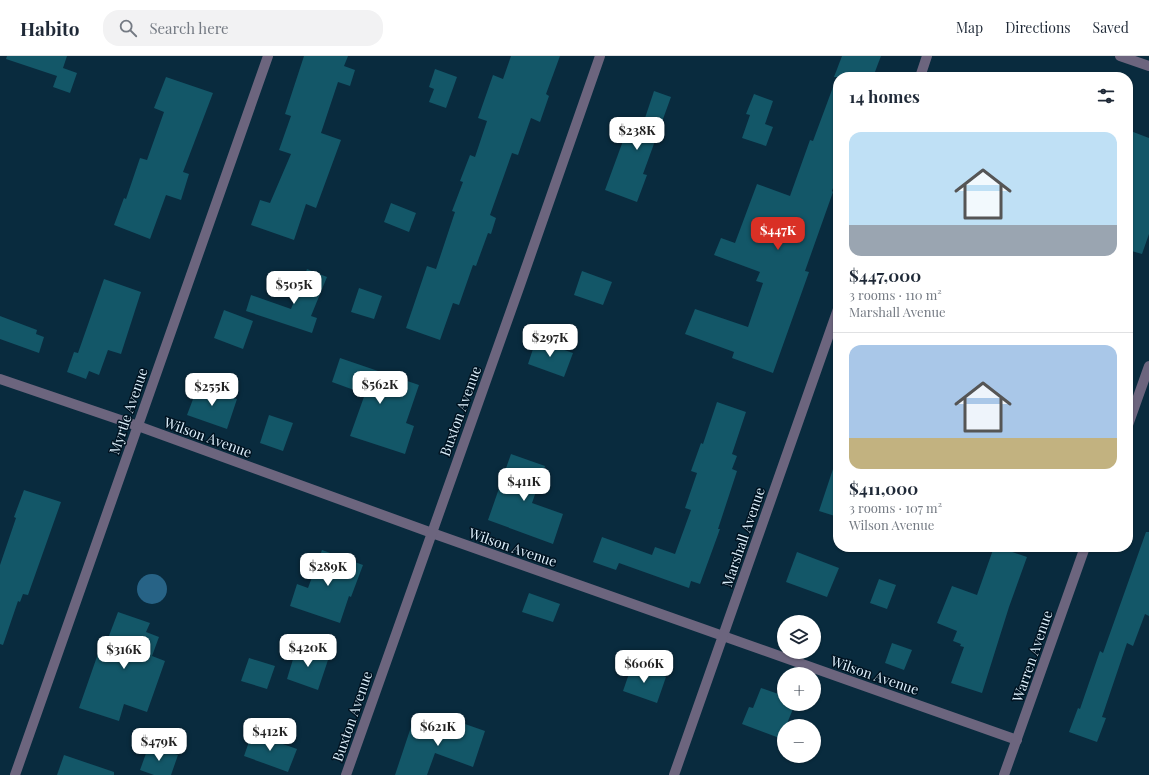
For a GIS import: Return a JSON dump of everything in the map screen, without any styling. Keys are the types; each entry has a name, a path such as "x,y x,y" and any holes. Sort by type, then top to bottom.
{"street":[{"name":"Myrtle Avenue","path":"15,775 268,56"},
{"name":"Buxton Avenue","path":"346,775 600,56"},
{"path":"922,72 927,56"},
{"path":"1120,56 1149,66"},
{"name":"Marshall Avenue","path":"674,775 833,323"},
{"path":"1133,411 1149,366"},
{"name":"Wilson Avenue","path":"0,379 138,426 432,533 1017,740"},
{"name":"Warren Avenue","path":"1004,775 1083,552"}],"water":[{"path":"152,574 163,578 167,589 163,600 152,604 141,600 137,589 141,578"}],"building":[{"path":"7,56 67,56 63,68 77,73 70,93 53,87 57,76 6,59"},
{"path":"304,56 348,56 344,66 355,70 350,86 338,82 321,133 341,140 316,208 306,204 294,240 251,225 260,200 270,203 291,154 279,150 291,116 285,114"},
{"path":"511,56 560,56 546,94 549,96 540,122 531,118 518,155 512,153 490,215 496,218 491,234 488,233 476,266 473,265 459,305 453,303 440,340 406,328 427,266 436,269 455,212 452,211 463,182 460,181 470,155 475,157 487,121 478,118 493,75 503,79"},
{"path":"842,56 881,56 875,72 836,72"},
{"path":"435,69 457,77 446,108 429,102 434,89 429,87"},
{"path":"166,77 213,93 183,172 189,174 181,200 166,195 150,239 114,225 124,198 126,199 140,158 147,160 164,112 154,108"},
{"path":"833,87 833,192 805,271 809,272 773,373 732,358 734,352 685,334 695,309 748,327 763,283 756,281 760,272 714,255 721,238 735,243 757,184 790,196 810,140 813,141"},
{"path":"654,91 671,97 643,174 647,175 637,202 605,190 631,119 643,124"},
{"path":"754,94 773,101 765,124 773,127 766,146 742,138 750,115 746,114"},
{"path":"1133,132 1149,138 1149,234 1142,254 1133,251"},
{"path":"391,203 416,213 409,232 384,222"},
{"path":"307,269 327,277 311,316 317,318 312,333 246,311 251,295 291,309"},
{"path":"582,271 612,282 603,305 574,295"},
{"path":"104,279 141,292 121,354 108,350 99,375 89,371 86,379 67,372 74,352 78,353"},
{"path":"359,288 382,296 374,319 351,312"},
{"path":"224,310 253,321 243,349 214,338"},
{"path":"0,316 37,330 36,334 44,337 39,353 0,339"},
{"path":"536,340 573,353 564,377 528,364"},
{"path":"340,358 419,385 406,423 414,426 405,454 350,436 365,394 332,382"},
{"path":"198,386 237,399 227,429 187,415"},
{"path":"717,402 746,412 732,454 737,456 732,469 737,471 718,529 720,529 700,584 691,581 689,588 619,563 616,570 593,562 602,537 652,555 655,547 675,554 691,510 685,508 697,473 691,471 701,443 703,444"},
{"path":"269,415 293,423 283,451 260,443"},
{"path":"511,454 545,466 532,503 563,514 553,544 488,520"},
{"path":"833,469 833,515 819,511"},
{"path":"24,490 61,502 28,595 23,594 20,602 18,601 3,645 0,644 0,565 16,518 14,517"},
{"path":"1146,532 1149,532 1149,616 1145,614 1133,646 1127,643 1102,717 1106,718 1097,742 1069,732 1078,708 1080,709 1100,651 1103,653"},
{"path":"322,550 363,565 351,597 349,596 340,623 290,606 297,584 308,588"},
{"path":"797,552 839,568 827,597 786,582"},
{"path":"992,552 1012,552 1027,557 1009,607 982,693 951,683 964,647 953,641 957,631 937,623 952,586 977,595"},
{"path":"879,579 896,585 887,609 870,603"},
{"path":"529,593 560,604 553,622 522,612"},
{"path":"118,612 150,623 146,632 159,637 152,656 165,661 147,712 124,704 119,721 79,708 100,648 104,649"},
{"path":"892,643 912,650 904,670 885,663"},
{"path":"297,646 329,657 318,690 287,679"},
{"path":"249,658 275,666 267,689 241,681"},
{"path":"632,665 666,677 657,703 623,691"},
{"path":"761,688 777,694 777,711 792,711 789,719 777,719 777,737 742,724 749,707 753,708"},
{"path":"414,718 461,734 465,724 485,731 473,767 435,753 427,775 395,775"},
{"path":"252,733 297,749 288,772 244,756"},
{"path":"149,745 178,755 171,775 154,775 140,770"},
{"path":"64,755 114,772 114,775 57,775"}]}
